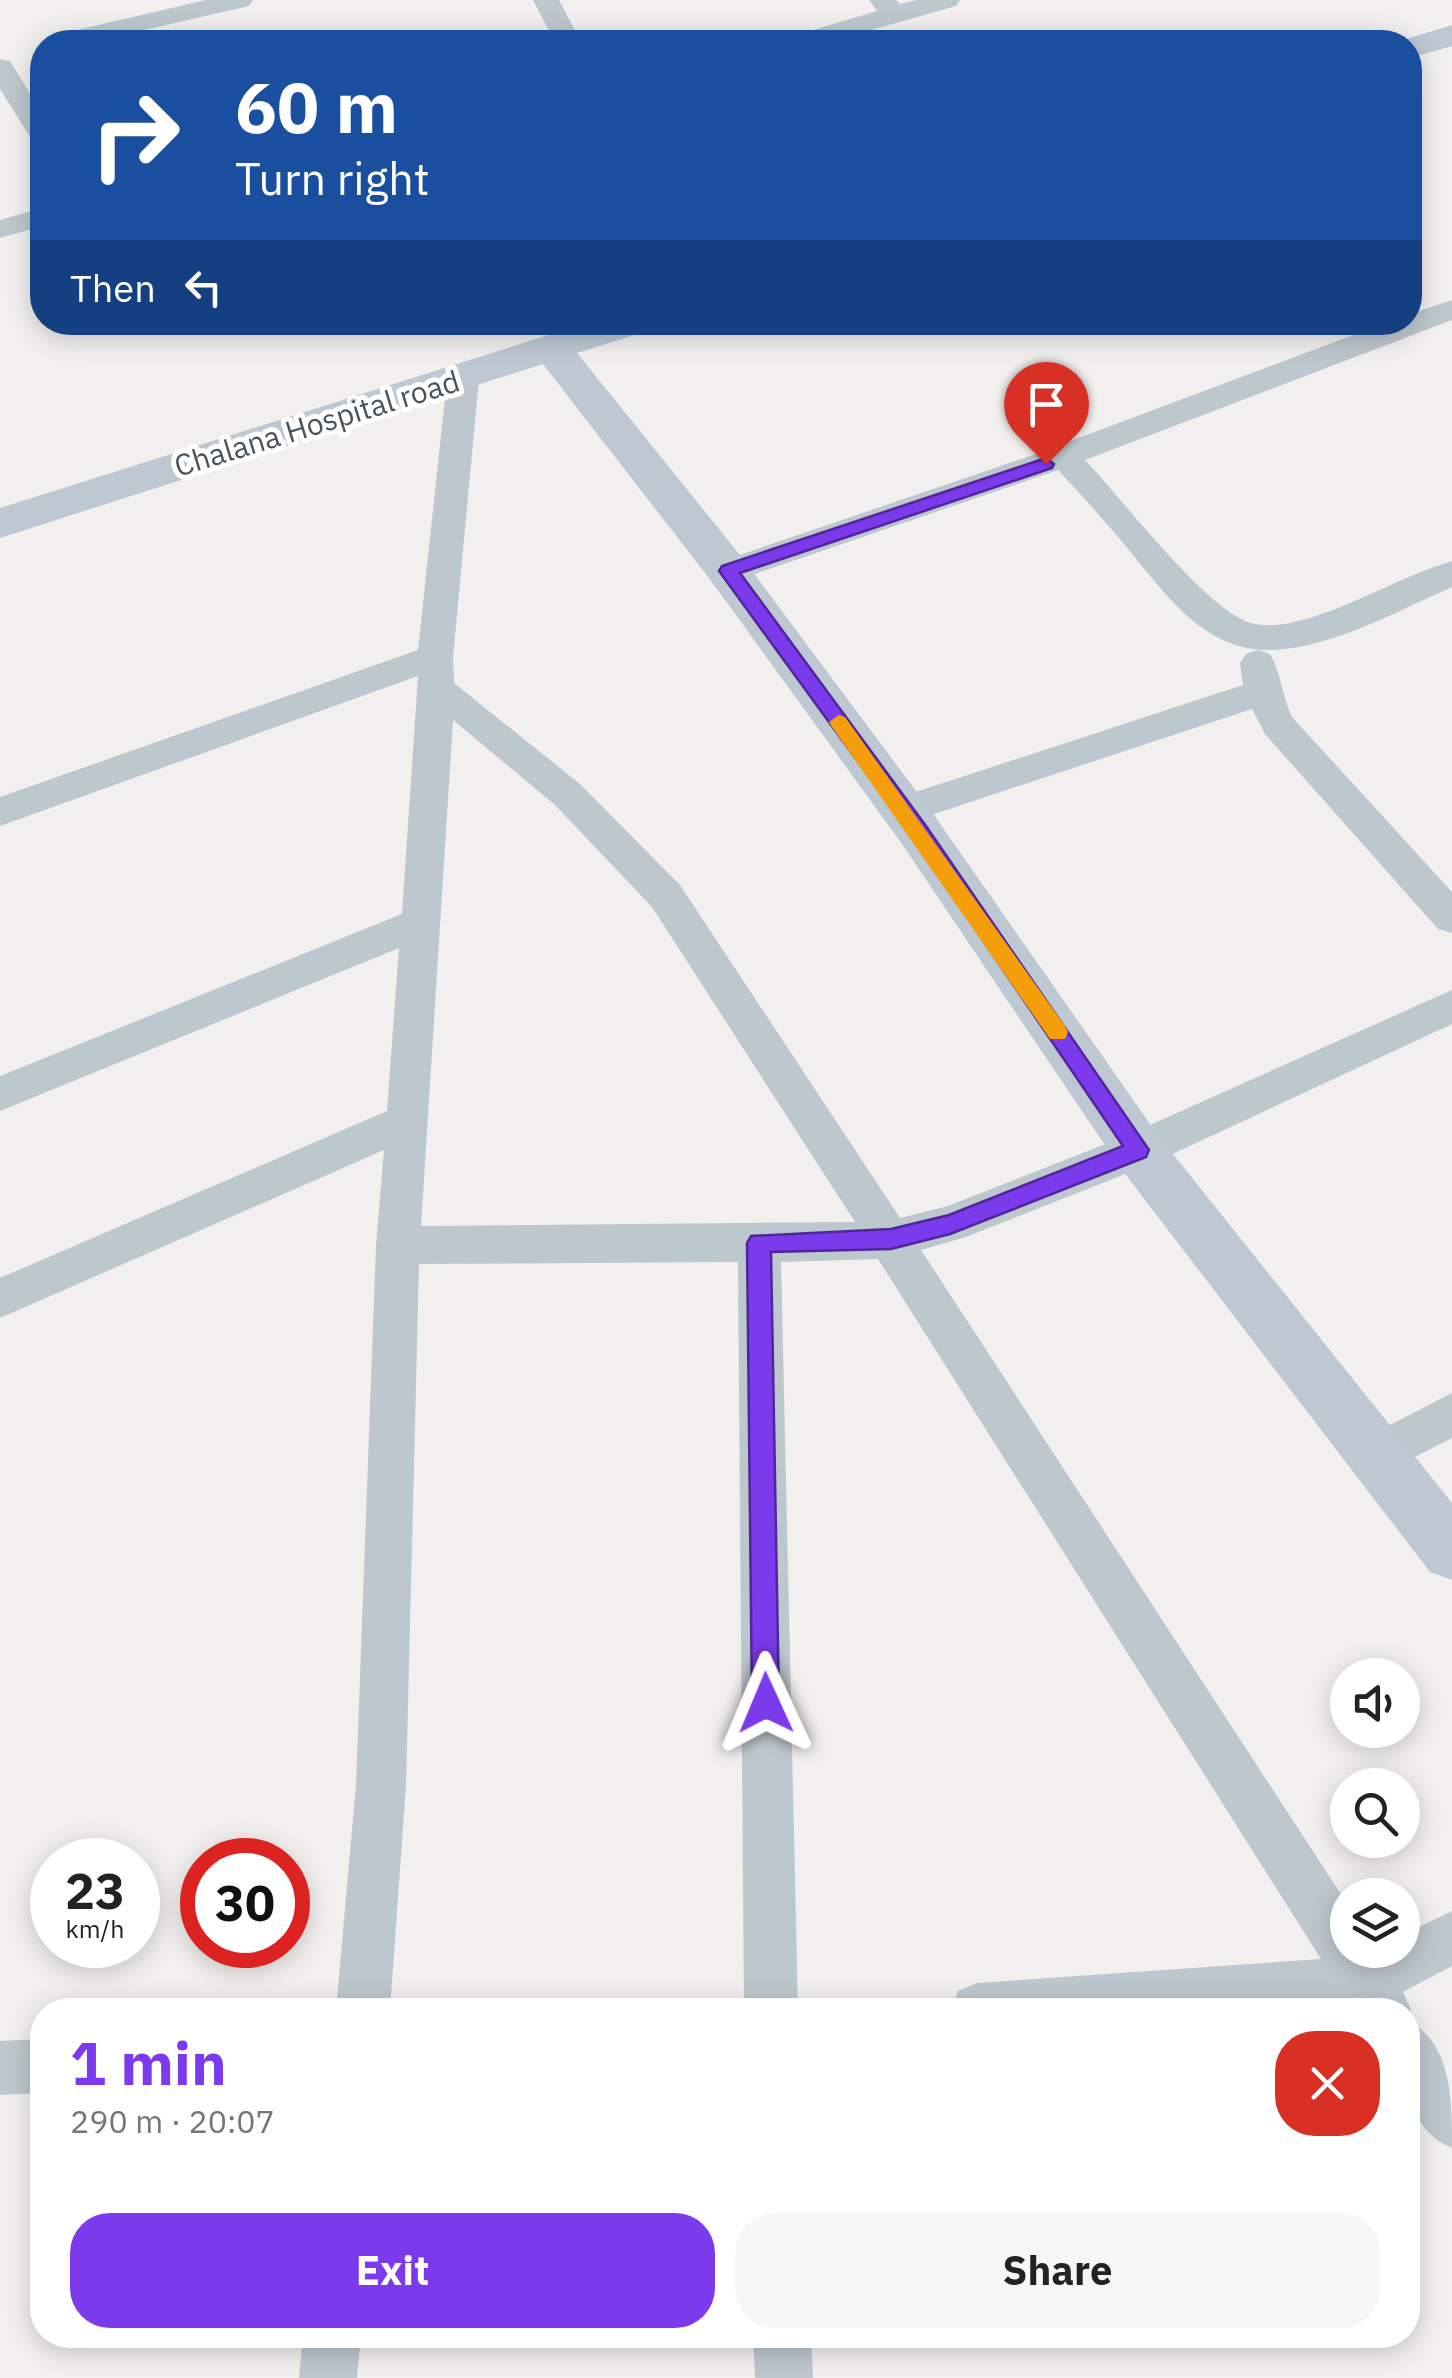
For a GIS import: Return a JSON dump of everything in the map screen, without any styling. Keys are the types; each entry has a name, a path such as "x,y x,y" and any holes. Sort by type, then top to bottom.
{"street":[{"path":"111,30 240,0"},
{"path":"546,0 562,30"},
{"path":"831,30 888,7 947,0"},
{"path":"1422,44 1452,35"},
{"path":"0,57 30,50"},
{"path":"1422,71 1452,62"},
{"path":"0,67 30,115"},
{"path":"0,229 30,220"},
{"path":"1422,320 1452,309"},
{"path":"541,335 728,571 904,810 1138,1150 1452,1551"},
{"name":"Chalana Hospital road","path":"0,523 462,379 541,335"},
{"name":"Chalana Hospital road","path":"0,491 541,335"},
{"path":"1336,335 1350,348"},
{"path":"728,571 1063,456 1384,335"},
{"path":"364,1998 381,1785 398,1245 436,672 462,379"},
{"path":"1063,456 1189,598 1221,624 1258,638 1294,634 1336,621 1452,573"},
{"path":"1258,638 1262,692 1278,725 1452,918"},
{"path":"0,812 436,672"},
{"path":"436,672 566,794 666,896 891,1239 1375,1997"},
{"path":"904,810 1262,692"},
{"path":"0,1094 421,922"},
{"path":"398,1245 891,1239 950,1224 1138,1150 1452,1006"},
{"path":"0,1298 408,1121"},
{"path":"759,1243 770,1998"},
{"path":"1379,1454 1452,1414"},
{"path":"1344,1998 1375,1997 1452,1937"},
{"path":"0,2068 30,2067"},
{"path":"1420,2068 1452,2120"},
{"path":"328,2378 331,2348"},
{"path":"783,2348 784,2378"}],"slow traffic":[{"path":"839,722 1057,1032"}],"route":[{"path":"766,1703 759,1243 891,1239 950,1224 1138,1150 919,831 728,571 1046,464"}]}
